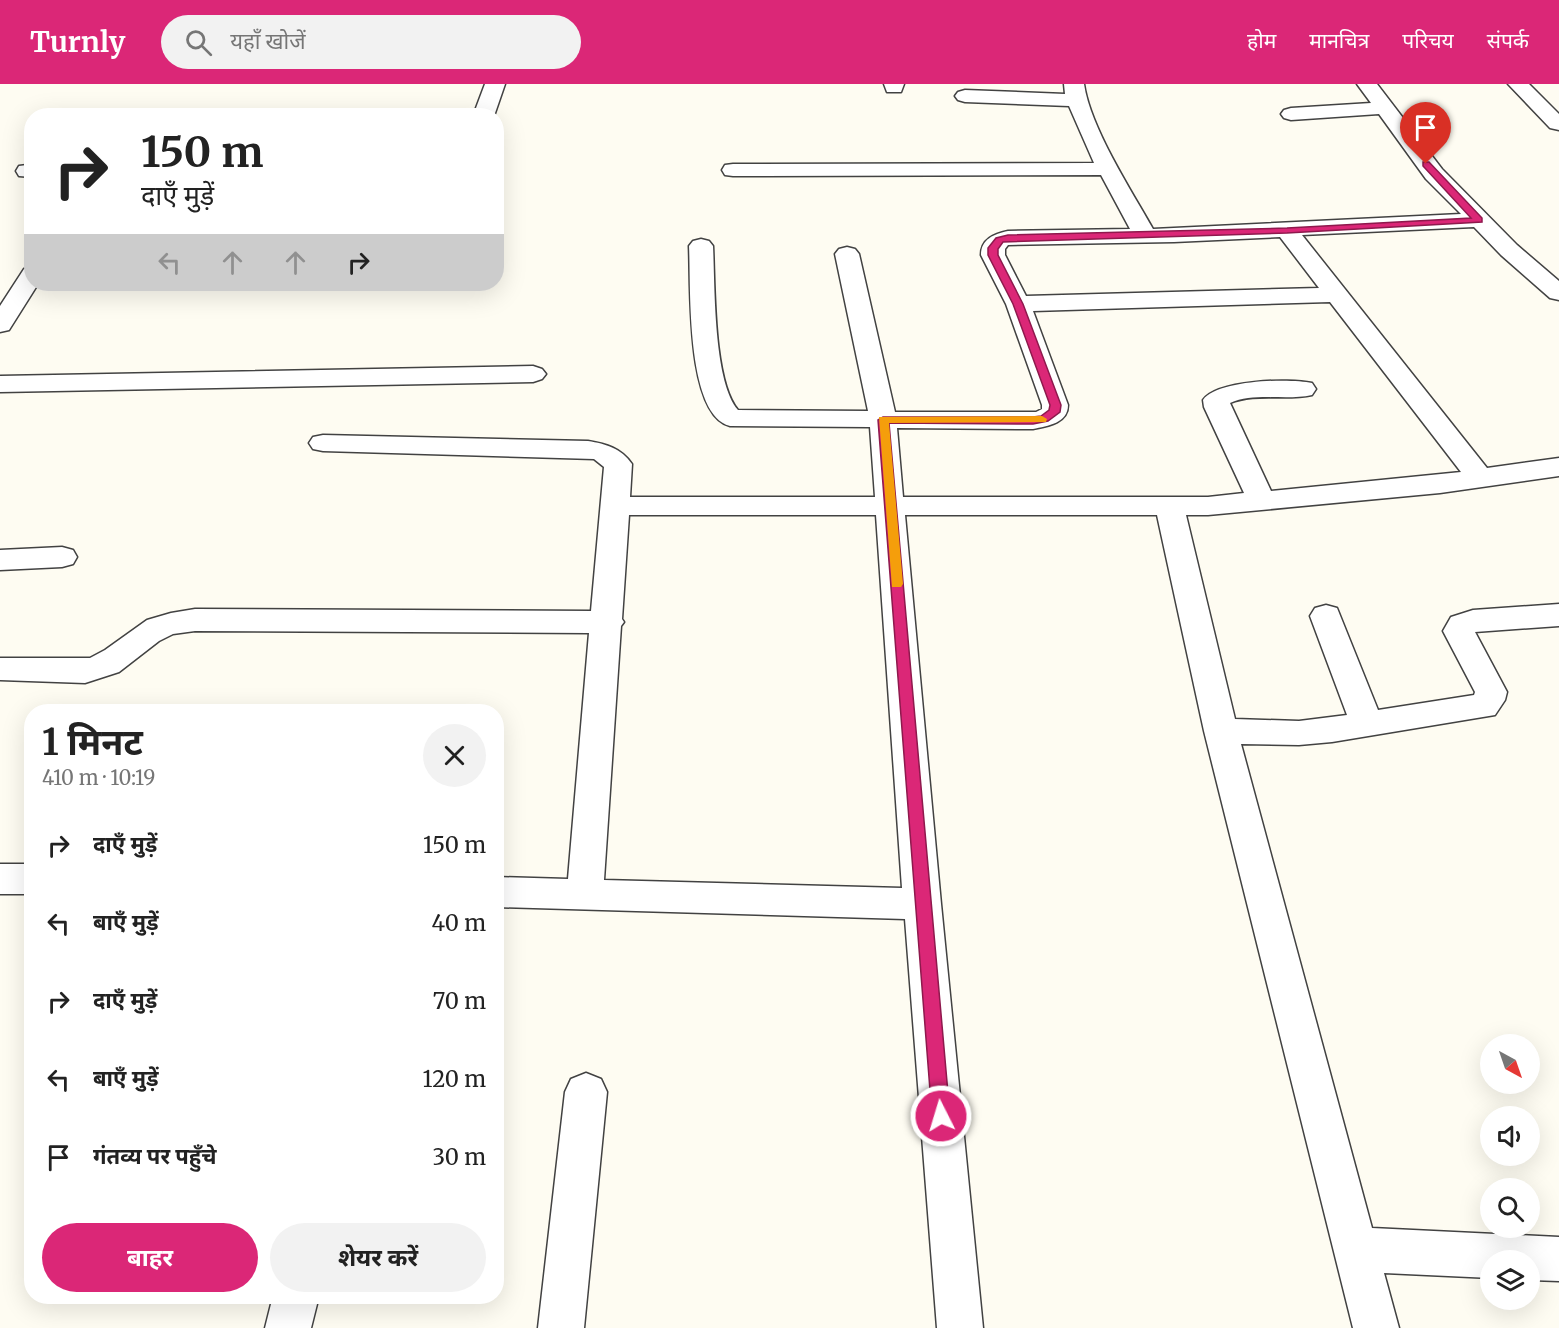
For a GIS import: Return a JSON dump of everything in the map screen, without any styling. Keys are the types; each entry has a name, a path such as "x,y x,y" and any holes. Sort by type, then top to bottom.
{"street":[{"path":"489,108 495,84"},
{"path":"1366,84 1434,174 1478,220 1559,293"},
{"path":"1518,84 1557,124"},
{"path":"965,96 1075,92 1108,169 1145,235"},
{"path":"1291,114 1384,108"},
{"path":"733,170 1108,169"},
{"path":"701,246 709,372 716,395 726,415 736,419 1033,421 1050,416 1055,412 1055,405 1018,304 993,255 993,248 1000,240 1287,231 1478,220"},
{"path":"1287,231 1480,478"},
{"path":"847,254 883,420 922,904 960,1328"},
{"path":"0,325 24,286"},
{"path":"1018,304 1336,295"},
{"path":"0,384 533,374"},
{"path":"1262,501 1217,407 1216,400 1221,396 1235,393 1303,389"},
{"path":"323,443 588,449 603,452 618,464 608,622 585,894"},
{"path":"615,506 1208,506 1480,478 1559,467"},
{"path":"1169,506 1221,732 1376,1328"},
{"path":"0,560 62,557"},
{"path":"1221,732 1299,733 1367,725 1483,706 1489,700 1491,692 1459,631 1462,625 1473,621 1559,615"},
{"path":"1326,616 1367,725"},
{"path":"0,669 85,671 98,669 114,662 159,627 195,620 608,622"},
{"path":"0,879 24,879"},
{"path":"504,892 922,904"},
{"path":"561,1328 586,1092"},
{"path":"1355,1250 1559,1258"},
{"path":"288,1328 294,1304"}],"slow traffic":[{"path":"896,584 883,420 1033,421 1042,419"}],"route":[{"path":"941,1116 883,420 1033,421 1044,419 1055,412 1055,405 1018,304 993,255 993,248 1000,240 1287,231 1478,220 1426,164"}]}
